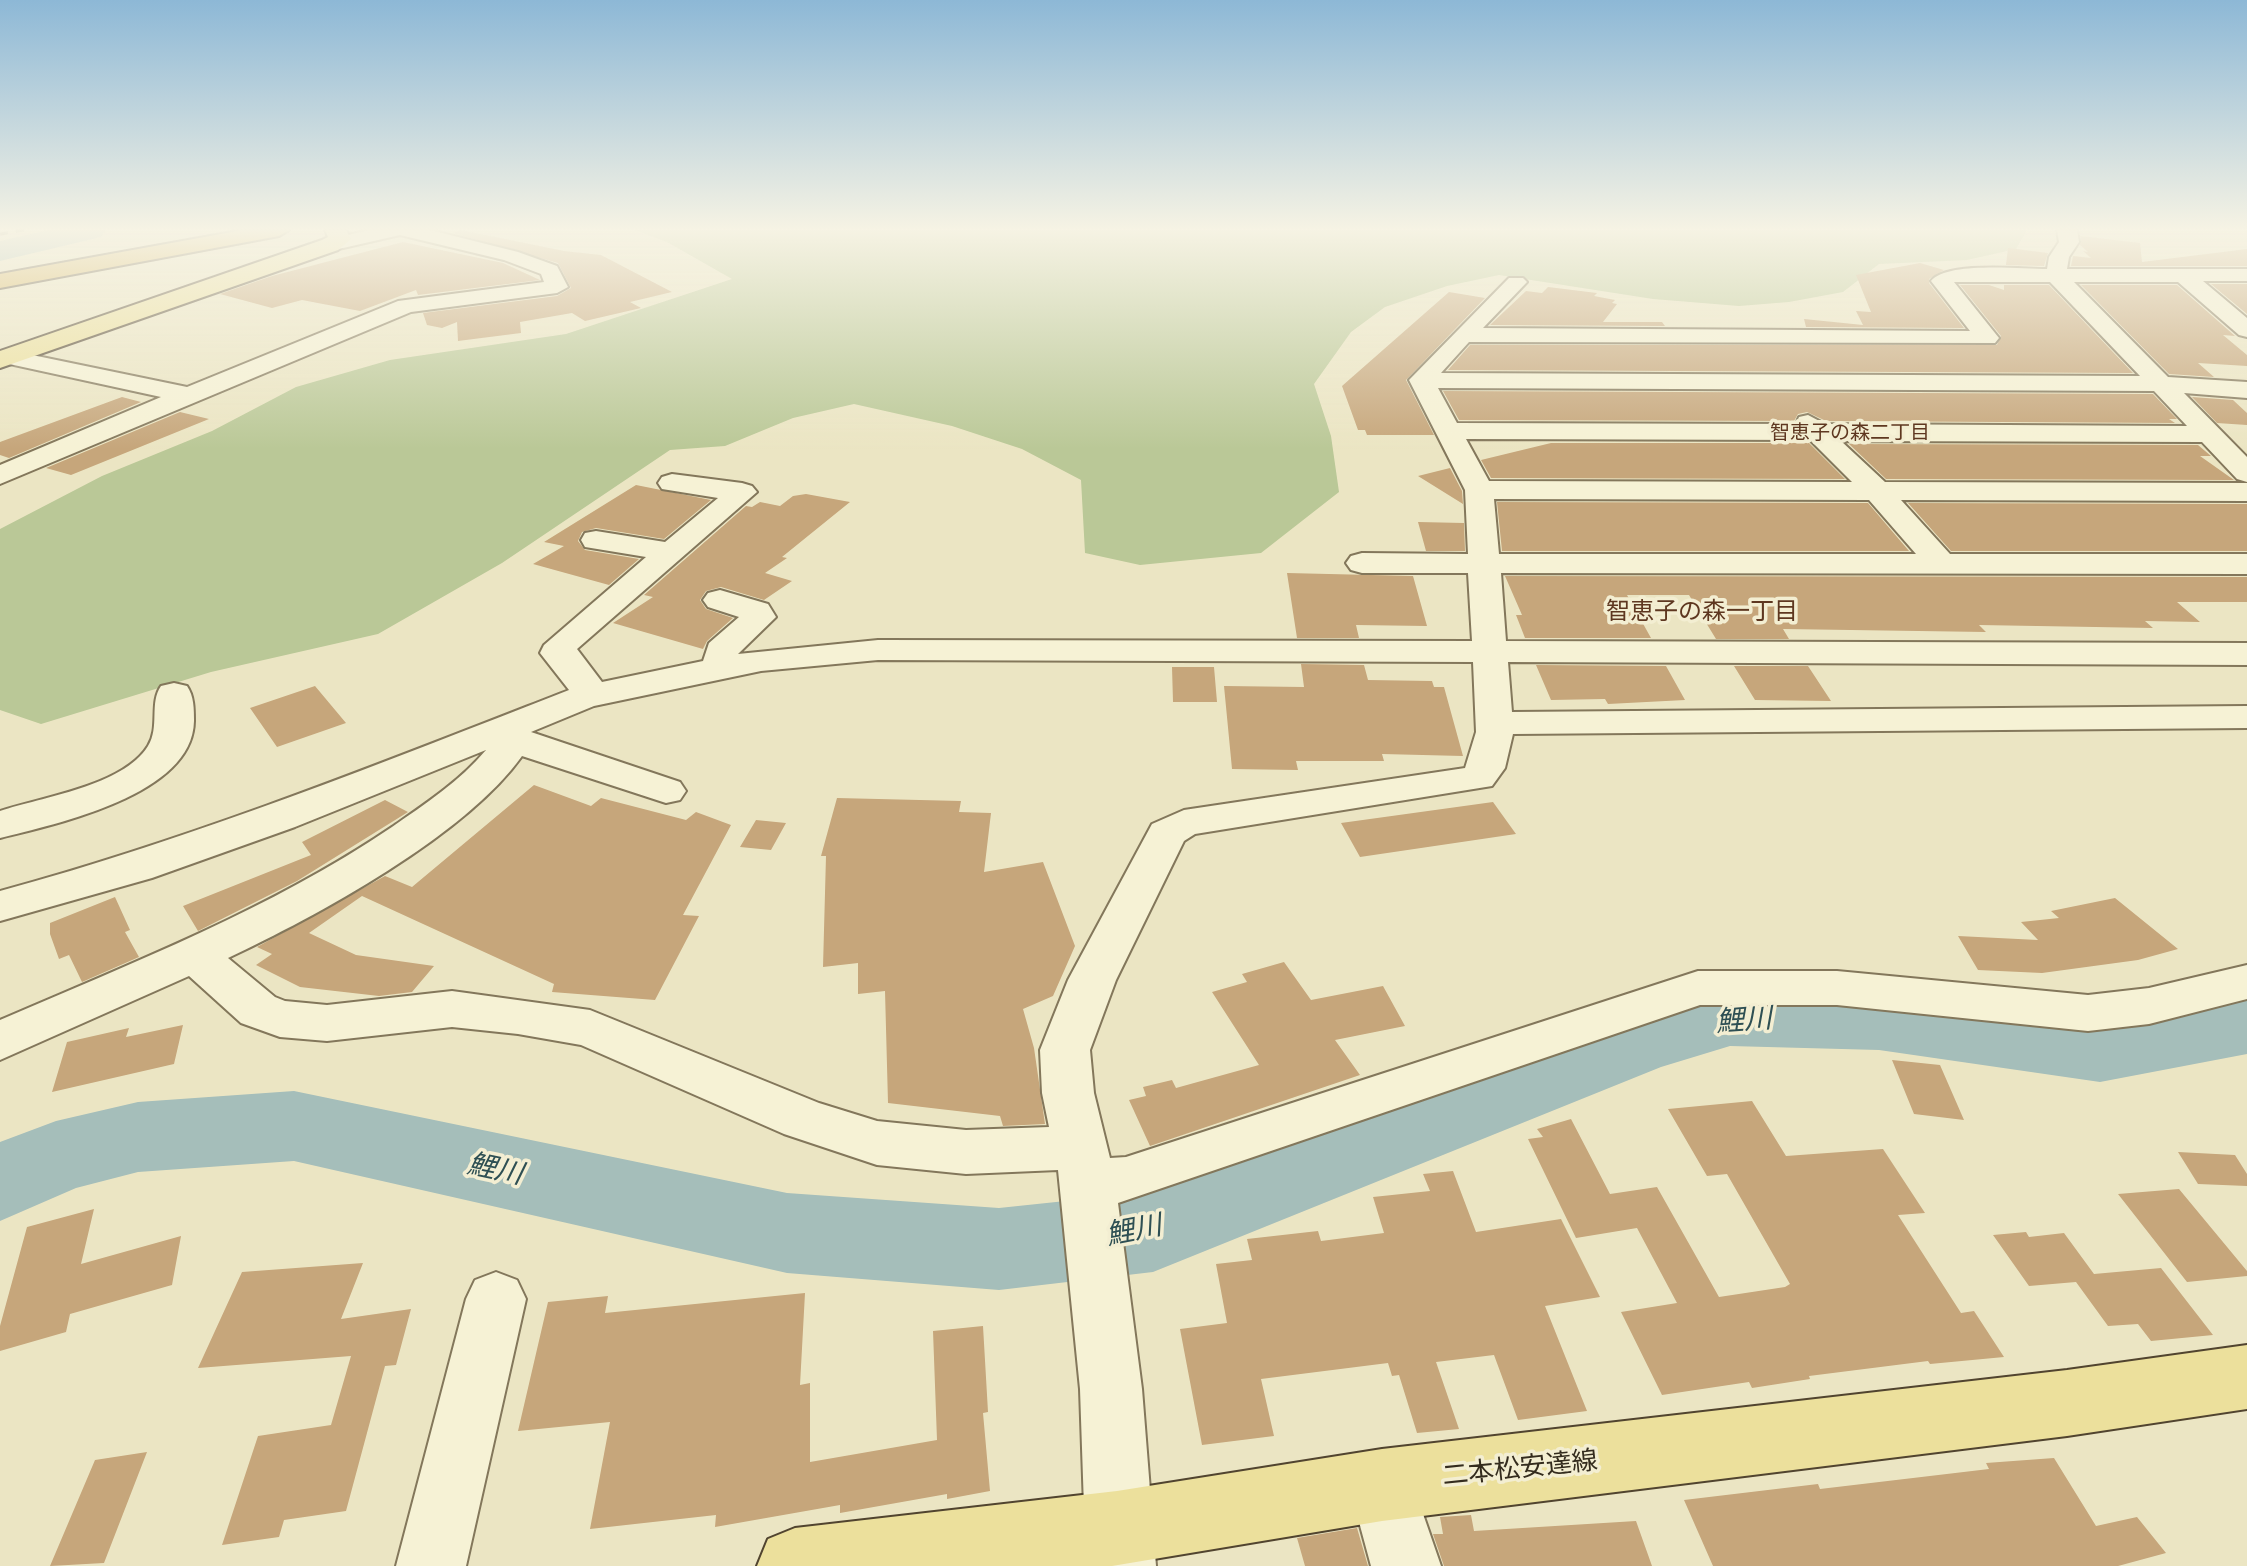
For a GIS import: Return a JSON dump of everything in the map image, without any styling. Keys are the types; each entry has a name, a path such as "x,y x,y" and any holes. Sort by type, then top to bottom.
{"main road":[{"path":"4,358 153,303"},
{"name":"二本松安達線","path":"795,1566 1119,1547 1382,1485 2067,1403 2247,1377"}],"street":[{"path":"0,475 24,461 184,394 278,361 406,306 429,303"},
{"path":"1421,380 1495,303"},
{"path":"1959,303 2025,384"},
{"path":"2083,303 2165,384 2247,473"},
{"path":"2216,303 2247,330"},
{"path":"1607,336 1626,310"},
{"path":"1463,335 1731,337 1854,328 1987,338"},
{"path":"1731,337 1940,562"},
{"path":"4,358 184,394"},
{"path":"1421,380 2165,384 2247,390"},
{"path":"1119,1547 1111,1389 1083,1165 1068,1093 1065,1050 1092,980 1167,833 1184,823 1478,778 1485,768 1494,723 1479,490 1421,380"},
{"path":"1449,431 2212,434"},
{"path":"593,695 558,653 561,645 742,492 672,483"},
{"path":"1479,490 2247,492"},
{"path":"596,540 671,552"},
{"path":"1362,563 2247,564"},
{"path":"720,600 756,611 759,617 721,650 720,668"},
{"path":"0,906 137,868 280,818 512,733 593,695 797,654 865,650 2230,654 2247,696"},
{"path":"0,825 126,784 154,766 174,732 174,694"},
{"path":"1494,723 2247,717"},
{"path":"512,733 666,791"},
{"path":"0,1041 193,954 350,876 388,851 497,766 512,733"},
{"path":"193,954 258,1010 280,1019 327,1023 452,1009 590,1028 803,1119 877,1143 1083,1165 1126,1180 1698,988 1837,988 2088,1013 2190,1002 2247,982"},
{"path":"431,1566 496,1299"},
{"path":"1382,1485 1406,1566"}],"green space":[{"path":"659,303 1397,303 1385,307 1351,332 1314,384 1331,436 1339,492 1261,553 1140,565 1085,553 1081,480 1022,449 952,426 854,404 793,418 725,446 670,450 502,563 378,634 211,672 41,724 0,710 0,529 102,476 212,431 296,387 390,360 566,334"},
{"path":"1703,303 1776,303 1739,306"}],"building":[{"path":"254,303 290,303 272,308"},
{"path":"318,303 381,303 360,311"},
{"path":"501,303 632,303 641,308 585,321 572,313 520,322 521,333 458,341 457,322 442,328 427,325 423,313"},
{"path":"1436,303 1480,303 1406,380 1434,435 1367,435 1365,430 1358,430 1342,386"},
{"path":"1513,303 1612,303 1617,304 1603,322 1662,322 1665,326 1490,325"},
{"path":"1867,303 1945,303 1964,328 1806,327 1804,319 1863,325 1856,311 1871,312"},
{"path":"1975,303 2066,303 2133,373 1448,370 1470,345 1997,345 2001,336"},
{"path":"2099,303 2198,303 2235,336 2223,335 2247,355 2247,366 2198,363 2214,377 2169,374"},
{"path":"2234,303 2247,303 2247,314"},
{"path":"1443,391 2153,394 2177,419 2169,419 2175,423 1826,421 1807,412 1798,414 1794,421 1459,420"},
{"path":"122,397 141,402 9,458 0,455 0,442"},
{"path":"2192,397 2233,400 2247,413 2247,425 2217,423"},
{"path":"180,412 209,419 71,475 46,468"},
{"path":"1551,443 1809,443 1845,479 1491,478 1481,460"},
{"path":"1849,444 2198,445 2211,456 2200,456 2234,480 1886,479"},
{"path":"1450,468 1462,491 1463,504 1418,476"},
{"path":"636,485 711,500 664,539 596,528 582,532 578,541 585,550 639,559 609,585 533,564 564,546 544,542"},
{"path":"806,494 850,502 782,557 787,558 765,573 792,581 764,600 721,587 706,591 700,600 706,609 733,618 707,641 703,649 613,623 653,597 644,595 746,506 752,507 760,502 780,506 793,496"},
{"path":"1497,502 1868,503 1909,551 1502,551"},
{"path":"1908,503 2247,504 2247,551 1951,551"},
{"path":"1418,522 1464,523 1465,551 1426,551"},
{"path":"1287,573 1413,576 1427,626 1356,625 1359,638 1297,638"},
{"path":"1505,576 2247,577 2247,602 2177,602 2200,622 2145,621 2153,628 1979,625 1986,632 1783,629 1789,639 1716,639 1689,595 1627,595 1651,638 1525,638 1516,615 1522,615"},
{"path":"1301,664 1364,665 1368,680 1432,681 1434,687 1444,687 1463,756 1382,754 1384,761 1296,761 1298,770 1232,769 1224,686 1304,687"},
{"path":"1536,665 1666,666 1685,700 1608,704 1605,699 1551,700"},
{"path":"1734,666 1808,666 1831,701 1755,700"},
{"path":"1172,667 1214,667 1217,702 1173,702"},
{"path":"315,686 346,723 277,747 250,708"},
{"path":"534,785 591,806 601,798 686,820 696,812 731,825 683,915 699,916 655,1000 552,992 554,984 362,896 309,933 356,955 434,966 412,992 379,996 300,987 256,965 272,954 257,947 385,876 412,887"},
{"path":"837,798 961,801 959,812 991,813 984,872 1043,862 1075,946 1053,996 1023,1009 1034,1048 1045,1124 1003,1126 1000,1116 888,1103 885,991 858,994 858,963 823,967 826,856 821,856"},
{"path":"385,800 408,812 297,881 198,931 183,906 311,855 302,842"},
{"path":"1493,802 1516,834 1360,857 1341,823"},
{"path":"756,820 786,823 771,850 740,847"},
{"path":"115,897 130,930 125,932 139,957 82,982 69,955 59,959 50,934 50,923"},
{"path":"2115,898 2178,949 2138,960 2042,973 1978,970 1958,936 2038,940 2021,922 2059,918 2051,911"},
{"path":"1284,962 1311,1000 1383,986 1405,1026 1335,1040 1360,1075 1150,1146 1129,1100 1146,1096 1143,1087 1172,1080 1176,1088 1259,1065 1212,992 1247,982 1242,974"},
{"path":"183,1025 174,1064 52,1092 67,1042 129,1028 126,1037"},
{"path":"1892,1060 1940,1065 1964,1120 1914,1114"},
{"path":"1752,1101 1786,1156 1883,1149 1925,1213 1898,1215 1961,1313 1974,1311 2004,1357 1930,1364 1928,1361 1809,1376 1810,1379 1752,1388 1749,1382 1662,1395 1621,1312 1677,1303 1637,1228 1576,1238 1528,1139 1543,1137 1537,1129 1571,1119 1610,1194 1657,1187 1719,1297 1785,1287 1790,1284 1727,1174 1707,1176 1668,1109"},
{"path":"2178,1152 2235,1155 2247,1174 2247,1186 2198,1184"},
{"path":"1453,1171 1476,1232 1561,1219 1600,1297 1545,1306 1587,1411 1518,1420 1494,1355 1436,1362 1459,1429 1417,1433 1399,1375 1392,1376 1388,1363 1261,1379 1274,1436 1202,1445 1180,1329 1227,1323 1216,1264 1252,1260 1247,1239 1318,1231 1321,1241 1384,1233 1373,1197 1430,1191 1423,1174"},
{"path":"2179,1189 2247,1271 2247,1276 2187,1282 2118,1194"},
{"path":"94,1209 81,1264 181,1236 172,1285 70,1314 66,1332 0,1351 0,1326 27,1227"},
{"path":"2026,1232 2029,1237 2064,1233 2094,1274 2161,1268 2213,1335 2151,1341 2138,1324 2108,1326 2076,1282 2029,1286 1993,1235"},
{"path":"363,1263 341,1319 411,1309 396,1365 385,1366 346,1511 284,1520 279,1537 222,1545 258,1436 331,1425 351,1356 198,1368 242,1272"},
{"path":"805,1293 800,1385 810,1383 810,1462 937,1440 933,1331 983,1326 988,1412 983,1413 990,1491 947,1499 947,1494 840,1513 840,1505 715,1527 716,1515 590,1529 610,1422 518,1431 548,1302 608,1296 605,1313"},
{"path":"147,1452 104,1563 50,1566 95,1460"},
{"path":"2054,1458 2096,1526 2137,1517 2166,1553 2118,1566 1713,1566 1684,1500 1818,1484 1820,1489 1989,1469 1986,1463"},
{"path":"1471,1515 1474,1531 1636,1521 1652,1566 1444,1566 1433,1534 1443,1534 1440,1517"},
{"path":"1357,1528 1368,1566 1305,1566 1297,1538"}],"waterway":[{"name":"鯉川","path":"0,1183 56,1157 138,1137 294,1126 787,1233 999,1249 1153,1232 1632,1045 1729,1016 1879,1020 2100,1051 2247,1024"}],"district":[{"name":"智恵子の森二丁目","path":"1850,433"},
{"name":"智恵子の森一丁目","path":"1702,612"}]}
